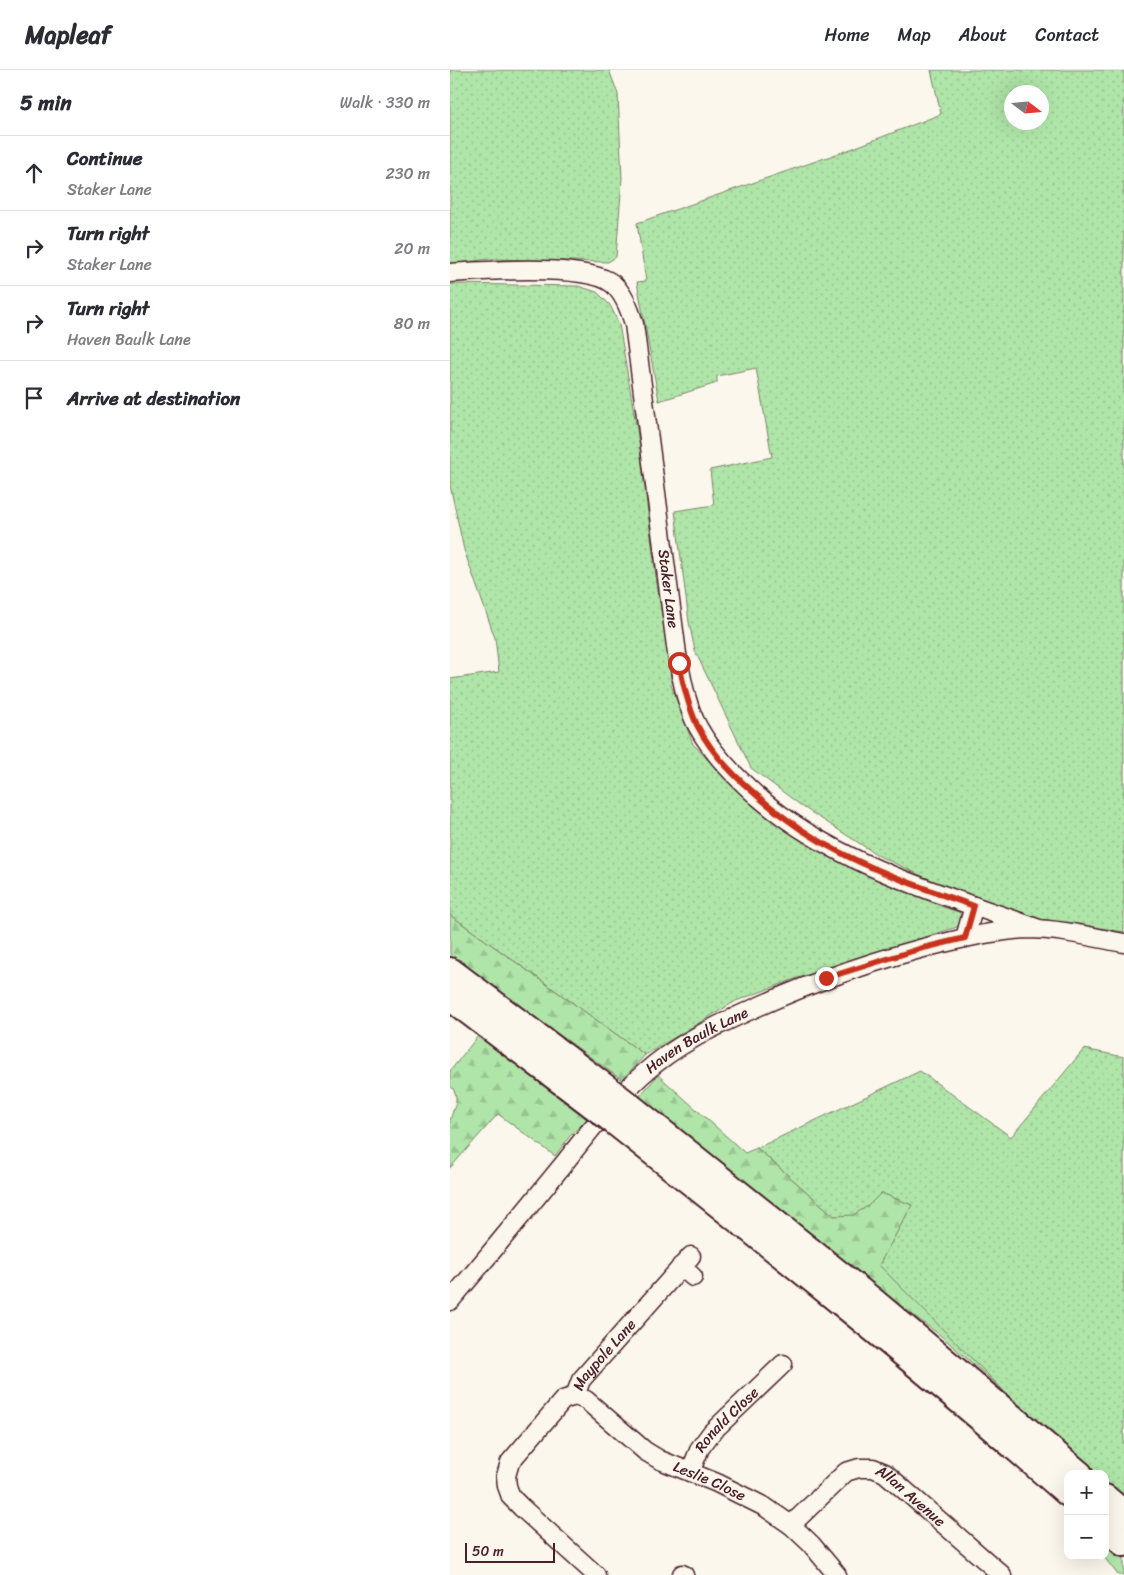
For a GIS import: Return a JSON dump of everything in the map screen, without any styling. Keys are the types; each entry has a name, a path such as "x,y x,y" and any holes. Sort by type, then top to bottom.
{"highway":[{"path":"450,971 600,1097"},
{"path":"450,997 600,1097 875,1303 1074,1470"},
{"path":"622,1113 863,1320 1025,1455 1064,1490"},
{"path":"1109,1501 1124,1514"},
{"path":"1109,1530 1124,1543"}],"street":[{"name":"Staker Lane","path":"450,273 490,270 576,272 598,276 612,284 622,295 630,310 634,324 677,654 684,690 698,726 712,749 733,774 768,805 803,831 845,855 900,880 1039,929"},
{"path":"965,938 974,906"},
{"path":"1039,929 1079,934 1124,943"},
{"name":"Haven Baulk Lane","path":"450,1301 612,1105 645,1072 690,1041 733,1018 826,978 919,949 965,938 1002,931 1039,929"},
{"name":"Maypole Lane","path":"596,1575 511,1497 506,1476 510,1462 563,1400 575,1396 581,1380 688,1266"},
{"name":"Ronald Close","path":"690,1472 700,1448 712,1432 773,1368"},
{"name":"Leslie Close","path":"575,1396 586,1400 645,1451 660,1460 717,1483 765,1507 791,1525 811,1544 837,1575"},
{"name":"Allan Avenue","path":"791,1525 846,1472 860,1468 873,1468 886,1473 1002,1575"}],"green space":[{"path":"450,70 609,70 618,94 622,179 616,257 608,262 490,259 450,264"},
{"path":"931,70 1124,70 1124,932 1034,918 974,900 879,856 803,807 751,768 695,651 689,622 675,511 714,505 710,470 772,457 756,368 717,376 717,383 659,401 637,282 646,281 637,223 851,149 941,114"},
{"path":"450,284 578,286 597,292 610,305 619,324 640,448 657,585 670,664 671,685 693,744 736,789 834,858 943,907 959,912 963,919 957,927 795,979 736,1001 645,1055 450,915 450,679 499,672 495,638 464,550 450,485"},
{"path":"450,915 645,1055 622,1080 450,956"},
{"path":"478,1036 587,1119 570,1136 555,1156 498,1114 450,1168 450,1123 456,1095 450,1085 450,1071"},
{"path":"1084,1049 1124,1057 1124,1500 1109,1491 1109,1470 1085,1470 878,1265 912,1205 881,1193 868,1206 853,1216 834,1216 757,1148 920,1071 1011,1137"},
{"path":"658,1075 745,1153 757,1148 834,1216 853,1215 868,1206 881,1193 912,1205 879,1265 1004,1391 940,1335 876,1288 637,1099"},
{"path":"1112,1545 1124,1557 1124,1575 1118,1575 1106,1560 1109,1560 1109,1550"}],"route":[{"path":"679,663 684,690 698,726 712,749 733,774 768,805 803,831 845,855 900,880 974,906 965,938 919,949 826,978"}]}
